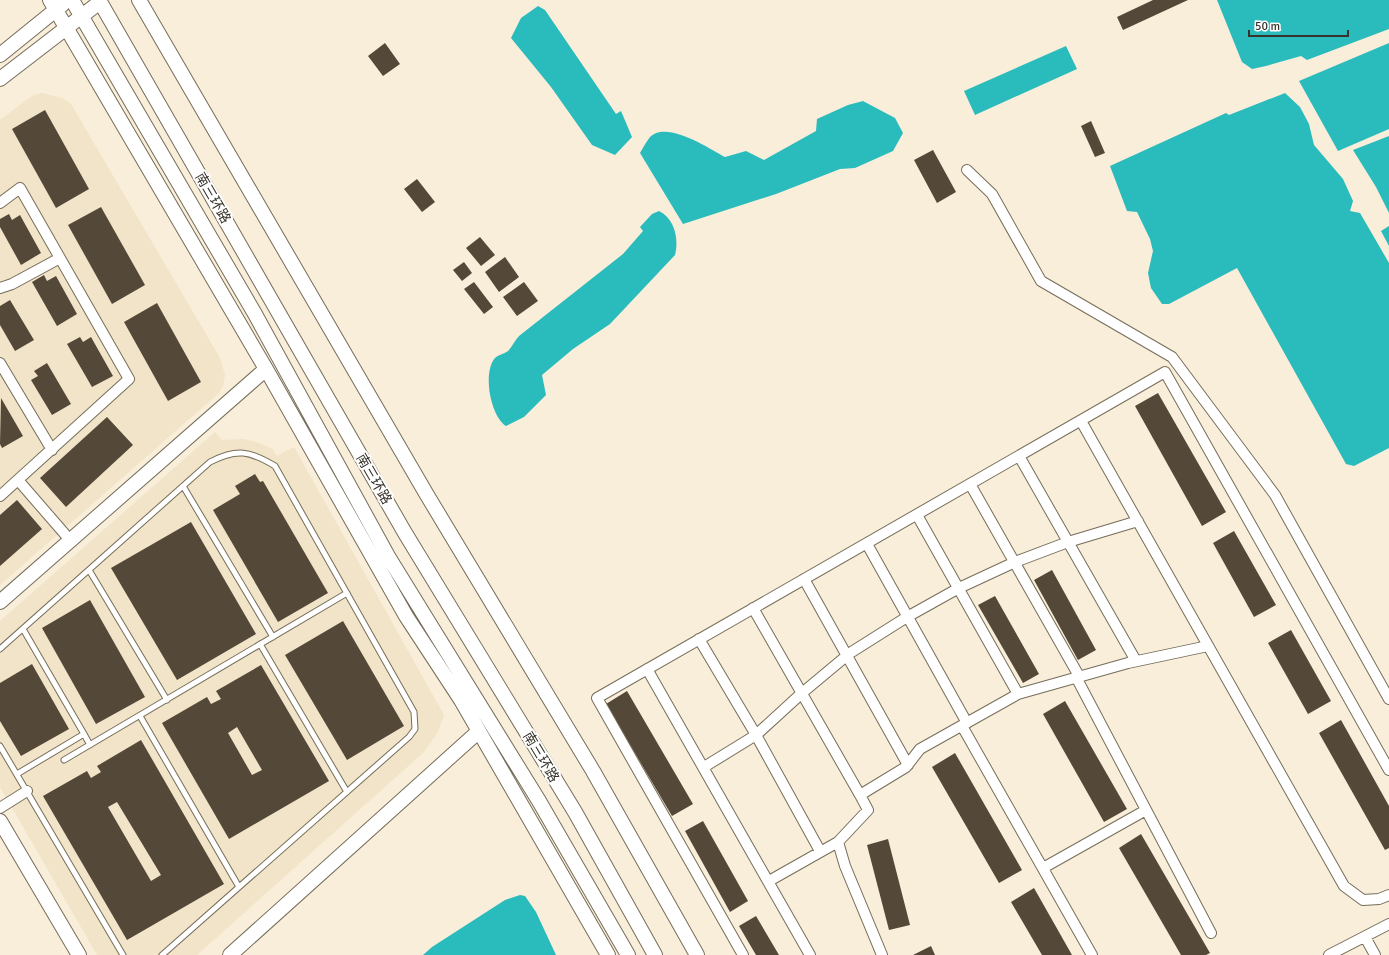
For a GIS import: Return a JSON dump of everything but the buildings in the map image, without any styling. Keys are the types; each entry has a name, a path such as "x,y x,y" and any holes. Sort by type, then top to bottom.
{"street":[{"path":"0,55 53,5 68,0"},
{"name":"南三环路","path":"72,0 255,314 389,558 539,801 628,955"},
{"path":"139,0 427,495 593,771 697,955"},
{"path":"0,79 100,1"},
{"name":"南三环路","path":"100,1 405,534 575,812 655,955"},
{"path":"53,5 266,369 406,616 480,731 608,955"},
{"path":"967,170 992,194 1041,280 1172,357 1275,495 1389,699"},
{"path":"0,203 20,188 129,379 0,496"},
{"path":"0,288 12,284 60,258"},
{"path":"0,363 52,450"},
{"path":"0,602 266,369"},
{"path":"743,955 597,698 1165,372 1389,770"},
{"path":"1081,421 1344,886 1363,900 1379,899 1389,895"},
{"path":"1019,456 1136,661"},
{"path":"18,480 70,540"},
{"path":"970,484 1015,562 1077,676 1211,934"},
{"path":"917,515 1018,694"},
{"path":"704,767 756,736 802,693 847,656 907,617 959,588 1015,562 1068,542 1138,521"},
{"path":"867,544 964,724 1092,955"},
{"path":"804,579 908,765"},
{"path":"753,608 868,810 838,842 769,881"},
{"path":"699,639 756,736 820,851"},
{"path":"860,795 908,765 920,749 1018,694 1077,676 1136,661 1208,646"},
{"path":"647,668 810,955"},
{"path":"230,955 480,731"},
{"path":"0,808 27,791"},
{"path":"1043,868 1146,810"},
{"path":"0,821 79,955"},
{"path":"838,842 845,866 882,955"},
{"path":"1329,955 1389,924"},
{"path":"1364,937 1375,955"}],"lane":[{"path":"0,649 210,462 228,454 253,454 275,466 414,712 416,721 415,729 408,737 162,955"},
{"path":"183,486 273,637"},
{"path":"89,570 167,700"},
{"path":"64,760 347,593"},
{"path":"23,629 90,745"},
{"path":"260,644 347,792"},
{"path":"140,716 240,887"},
{"path":"17,774 84,734"},
{"path":"0,746 123,955"}],"shaded area":[{"path":"42,93 62,98 71,104 220,358 225,375 223,386 219,393 0,585 0,120 32,96"},
{"path":"215,432 222,440 244,439 259,443 272,449 277,456 294,447 444,715 438,732 424,752 197,955 97,955 0,787 0,621"}],"water":[{"path":"1217,0 1389,0 1389,29 1307,60 1301,56 1252,69 1242,62"},
{"path":"538,6 545,10 616,114 621,111 632,137 615,155 592,145 551,87 511,38 521,18"},
{"path":"1389,43 1389,129 1338,151 1299,81"},
{"path":"1066,46 1077,69 975,115 964,91"},
{"path":"1285,93 1300,107 1309,124 1314,145 1343,179 1353,201 1350,211 1360,213 1389,263 1389,448 1354,466 1346,464 1237,268 1169,304 1162,304 1151,288 1148,273 1153,251 1150,239 1137,212 1127,211 1110,166 1226,113 1229,115"},
{"path":"863,101 895,118 903,133 893,151 855,168 840,169 776,194 683,224 640,153 650,137 657,133 666,132 677,133 688,137 725,157 746,151 764,160 816,131 817,119 848,105"},
{"path":"1389,136 1389,213 1376,187 1353,150"},
{"path":"659,211 669,219 672,224 676,236 675,255 610,324 573,349 542,375 546,395 524,417 506,426 496,414 490,394 489,374 491,365 495,358 508,351 519,336 623,254 643,231 640,227 652,214"},
{"path":"1389,226 1389,246 1381,231"},
{"path":"520,895 525,896 536,912 556,955 423,955 432,947 505,900"}]}
